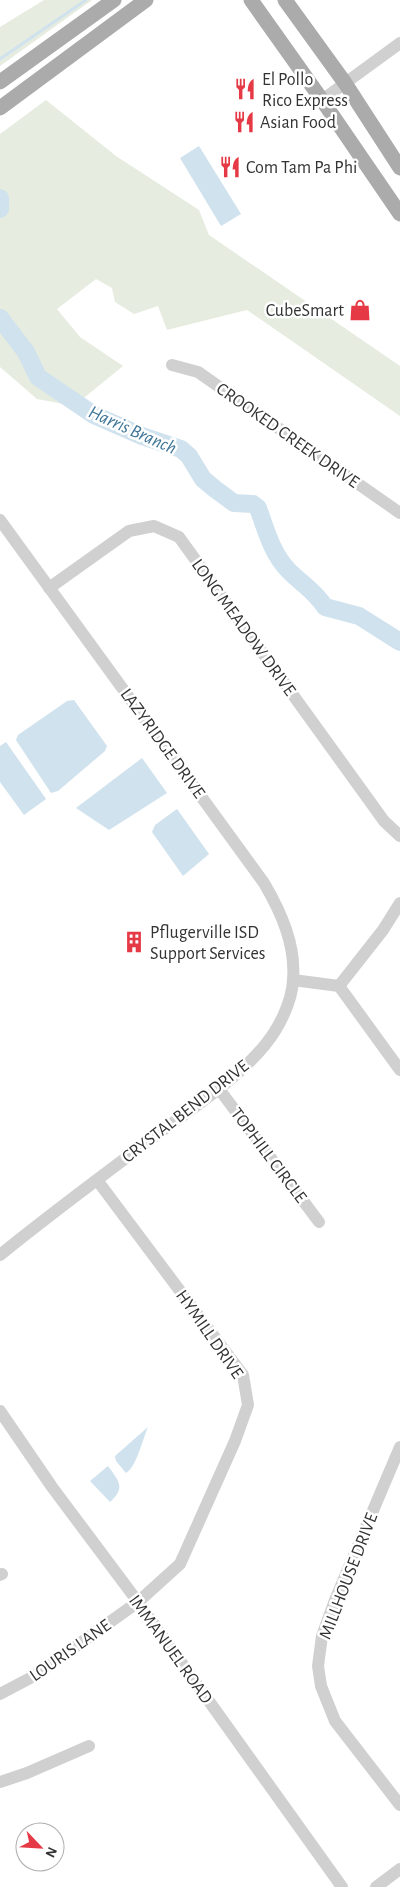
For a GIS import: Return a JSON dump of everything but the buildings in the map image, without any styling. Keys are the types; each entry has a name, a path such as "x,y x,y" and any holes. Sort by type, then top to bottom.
{"main road":[{"path":"0,82 114,0"},
{"path":"0,108 146,0"},
{"path":"251,0 400,214"},
{"path":"285,0 346,83 400,168"}],"street":[{"path":"322,100 400,43"},
{"name":"CROOKED CREEK DRIVE","path":"172,364 198,372 400,513"},
{"name":"LAZYRIDGE DRIVE","path":"0,520 188,775 264,883 278,907 286,930 292,953 294,980"},
{"name":"LONG MEADOW DRIVE","path":"49,588 129,531 154,526 179,537 384,821 400,836"},
{"path":"339,986 383,930 400,903"},
{"path":"294,980 339,986 400,1070"},
{"name":"CRYSTAL BEND DRIVE","path":"0,1255 219,1089 251,1062 279,1024 294,980"},
{"name":"TOPHILL CIRCLE","path":"219,1089 319,1222"},
{"name":"HYMILL DRIVE","path":"97,1180 243,1374 248,1405 235,1442 180,1564 138,1602"},
{"name":"IMMANUEL ROAD","path":"0,1411 52,1487 138,1602 342,1887"},
{"name":"MILLHOUSE DRIVE","path":"400,1447 334,1600 322,1636 318,1666 321,1686 335,1721 400,1805"},
{"name":"LOURIS LANE","path":"0,1694 34,1676 138,1602"},
{"path":"0,1782 27,1773 89,1746"},
{"path":"376,1887 400,1869"}],"shaded area":[{"path":"44,0 92,0 0,66 0,27"},
{"path":"46,100 116,156 199,210 209,235 400,366 400,416 247,310 167,330 158,306 134,314 115,302 112,288 96,279 57,309 80,337 123,366 74,406 37,399 0,367 0,134"}],"water":[{"path":"199,146 241,214 221,226 180,158"},
{"path":"74,700 107,746 105,751 58,791 51,793 16,740 18,735 67,701"},
{"path":"6,742 46,799 24,815 0,782 0,746"},
{"path":"142,758 167,793 109,830 76,808"},
{"path":"177,809 209,854 183,876 152,832 155,825"},
{"path":"148,1427 136,1459 130,1470 126,1473 116,1461 115,1456"},
{"path":"108,1466 119,1484 118,1493 110,1502 90,1481"}],"waterway":[{"path":"0,59 86,0"},
{"name":"Harris Branch","path":"0,198 0,209"},
{"name":"Harris Branch","path":"0,318 26,352 38,377 94,415 142,436 181,449 189,456 203,479 215,489 234,503 253,504 258,508 278,557 289,571 313,592 325,607 359,616 400,642"}],"place":[{"name":"El Pollo Rico Express","path":"245,89"},
{"name":"Asian Food","path":"244,122"},
{"name":"Com Tam Pa Phi","path":"230,167"},
{"name":"CubeSmart","path":"360,310"},
{"name":"Pflugerville ISD Support Services","path":"134,942"}]}
